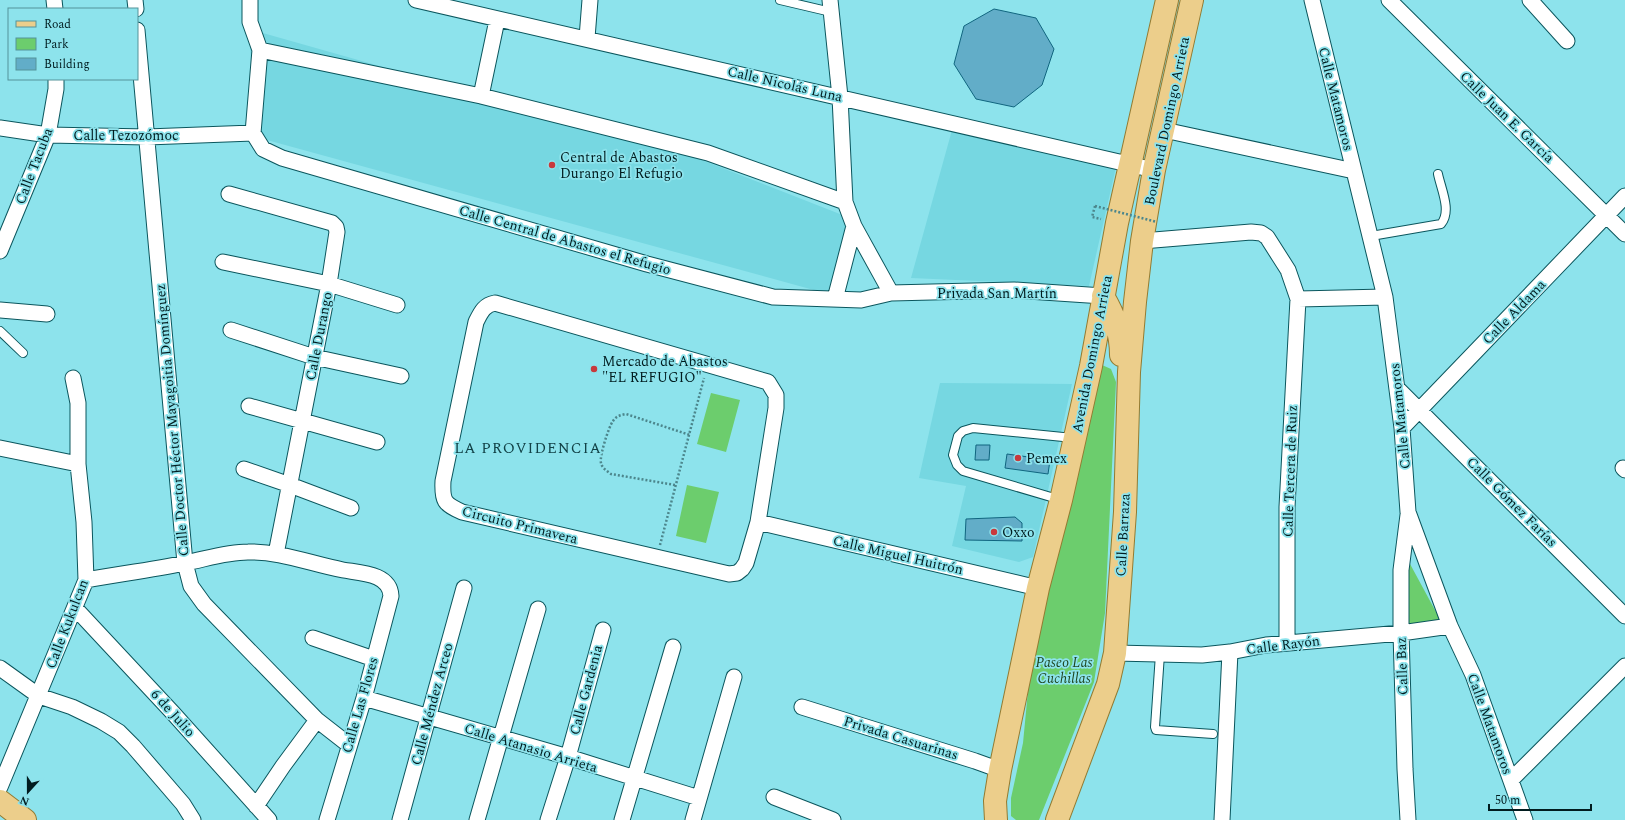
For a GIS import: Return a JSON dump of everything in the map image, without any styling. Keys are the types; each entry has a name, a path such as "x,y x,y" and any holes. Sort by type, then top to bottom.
{"main road":[{"name":"Avenida Domingo Arrieta","path":"998,814 1000,770 1038,588 1061,500 1091,366 1103,296 1130,164 1167,0"},
{"name":"Boulevard Domingo Arrieta","path":"1142,242 1154,170 1192,0"},
{"name":"Calle Barraza","path":"1059,819 1108,684 1115,653 1125,512 1125,367 1142,242"},
{"path":"1103,296 1115,319 1119,332 1125,367"},
{"path":"1091,366 1099,359 1107,358 1125,367"},
{"path":"0,801 25,820"},
{"path":"983,820 998,814"}],"street":[{"path":"250,0 250,22 260,50 253,132"},
{"name":"Calle Nicolás Luna","path":"416,0 497,20 587,38 1154,170"},
{"path":"587,38 590,0"},
{"path":"1314,6 1326,0"},
{"name":"Calle Juan E. García","path":"1389,0 1625,234"},
{"path":"1530,0 1567,41"},
{"path":"831,6 840,97 845,202 854,226 891,293"},
{"name":"Calle Matamoros","path":"1314,6 1385,297 1398,389 1408,512 1450,626 1473,675 1525,820"},
{"path":"481,96 497,20"},
{"name":"Calle Doctor Héctor Mayagoitia Domínguez","path":"138,41 184,563 191,586 204,604 317,720 349,745"},
{"path":"260,50 481,96 708,153 845,202"},
{"name":"Calle Tacuba","path":"0,251 48,135 56,89 56,80"},
{"name":"Calle Tezozómoc","path":"0,128 48,135 147,136 253,132"},
{"path":"1164,130 1354,171"},
{"name":"Calle Central de Abastos el Refugio","path":"253,132 263,149 282,158 647,264 773,297 861,300 891,293"},
{"name":"Calle Durango","path":"229,194 332,224 336,227 337,232 329,284 276,554"},
{"name":"Calle Aldama","path":"1402,428 1625,196"},
{"path":"835,299 854,226"},
{"path":"1142,242 1251,232 1261,233 1267,237 1288,270 1298,299 1385,297"},
{"path":"223,262 329,284 397,305"},
{"name":"Privada San Martín","path":"891,293 1014,290 1103,296"},
{"name":"Calle Tercera de Ruiz","path":"1287,643 1287,507 1298,299"},
{"name":"Circuito Primavera","path":"495,303 708,364 768,382 776,395 776,408 758,522 746,563 737,573 729,574 656,558 462,512 452,508 445,502 442,494 443,481 476,322 481,311 486,305 495,303"},
{"path":"0,310 47,314"},
{"path":"231,330 314,357 401,376"},
{"name":"Calle Kukulcan","path":"0,787 86,580 84,522 78,464 78,403 73,378"},
{"name":"Calle Gómez Farías","path":"1398,389 1625,616"},
{"path":"249,406 377,442"},
{"path":"0,448 78,464"},
{"path":"244,469 290,484 351,508"},
{"name":"Calle Baz","path":"1408,512 1401,570 1401,633 1408,820"},
{"name":"Calle Miguel Huitrón","path":"758,522 1038,588"},
{"path":"86,580 184,563 223,554 248,552 276,554"},
{"name":"Calle Las Flores","path":"276,554 380,578 391,590 391,596 364,698 327,820"},
{"name":"Calle Méndez Arceo","path":"400,820 464,588"},
{"name":"6 de Julio","path":"75,608 173,713 268,820"},
{"path":"477,820 538,609"},
{"name":"Calle Rayón","path":"1115,653 1202,655 1230,652 1266,645 1401,633 1450,626"},
{"name":"Calle Gardenia","path":"548,820 568,757 603,630"},
{"path":"313,638 374,659"},
{"path":"622,820 673,646"},
{"path":"1222,820 1230,652"},
{"path":"1511,780 1625,666"},
{"path":"0,668 39,696 72,707 101,721 119,732 183,804 193,820"},
{"path":"693,820 734,677"},
{"name":"Calle Atanasio Arrieta","path":"364,698 500,739 568,757 699,798"},
{"name":"Privada Casuarinas","path":"802,707 1000,770"},
{"path":"256,806 317,720"},
{"path":"774,797 833,820"}],"lane":[{"path":"780,0 831,6"},
{"path":"1371,236 1441,224 1445,218 1446,209 1438,174"},
{"path":"0,331 23,353"},
{"path":"1061,500 963,471 957,465 954,455 958,436 963,431 973,428 1075,438"},
{"path":"1160,654 1155,726 1156,730 1213,734"}],"path":[{"path":"1092,217 1095,206 1157,222"},
{"path":"656,558 708,364"},
{"path":"675,485 611,474 603,468 600,462 608,432 612,422 618,415 626,414 690,435"}],"shaded area":[{"name":"Central de Abastos Durango El Refugio","path":"249,29 676,150 845,216 852,228 832,295 256,137"},
{"path":"952,130 1116,167 1089,286 911,278"},
{"path":"940,383 1072,384 1033,557 1019,562 952,546 966,486 919,478"}],"green space":[{"name":"Paseo Las Cuchillas","path":"1102,365 1111,369 1116,382 1105,613 1094,682 1039,820 1016,820 1011,816 1011,798 1023,743 1028,691 1096,378"},
{"path":"711,393 740,400 726,452 697,444"},
{"path":"687,485 719,492 706,543 676,536"},
{"path":"1403,551 1442,623 1403,624"}],"building":[{"path":"994,9 1036,18 1054,49 1042,85 1014,107 976,99 954,64 964,26"},
{"path":"976,445 990,445 989,460 975,460"},
{"path":"1007,454 1050,460 1048,474 1005,468"},
{"name":"Oxxo","path":"1015,517 1022,523 1022,541 965,540 966,519"}],"place":[{"name":"Central de Abastos Durango El Refugio","path":"552,165"},
{"name":"Mercado de Abastos \"EL REFUGIO\"","path":"594,369"},
{"name":"Pemex","path":"1018,458"},
{"name":"Oxxo","path":"994,532"}],"district":[{"name":"LA PROVIDENCIA","path":"528,448"}]}
